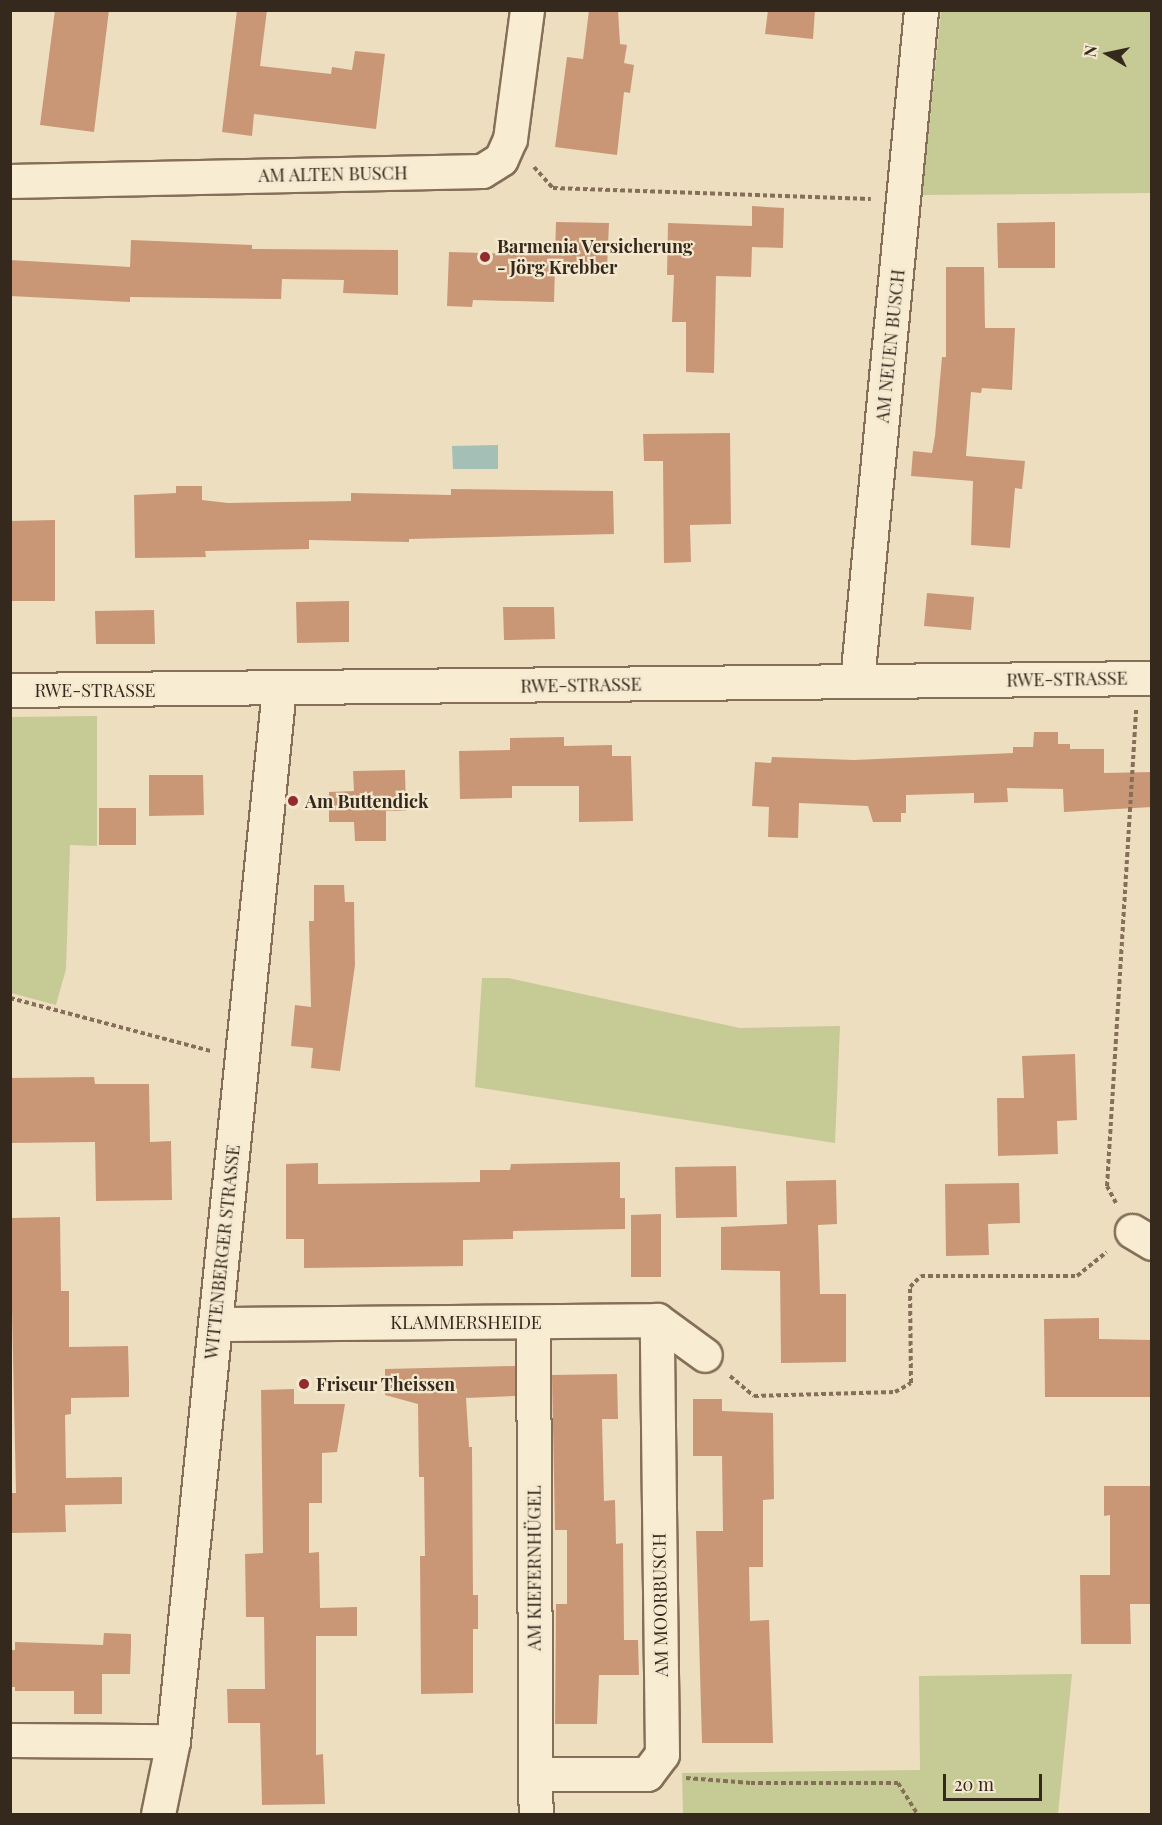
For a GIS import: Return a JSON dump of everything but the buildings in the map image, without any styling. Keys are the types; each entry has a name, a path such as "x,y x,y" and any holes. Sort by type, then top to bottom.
{"street":[{"name":"AM ALTEN BUSCH","path":"10,181 482,171 501,159 510,139 527,10"},
{"name":"AM NEUEN BUSCH","path":"857,681 905,200 921,10"},
{"name":"RWE-STRASSE","path":"10,690 1145,679"},
{"name":"WITTENBERGER STRASSE","path":"158,1815 173,1742 279,689"},
{"name":"KLAMMERSHEIDE","path":"215,1324 657,1320"},
{"path":"657,1320 705,1355"},
{"name":"AM MOORBUSCH","path":"647,1774 662,1754 657,1320"},
{"name":"AM KIEFERNHÜGEL","path":"533,1322 536,1815"},
{"path":"10,1740 173,1742"},
{"path":"535,1774 647,1774"}],"path":[{"path":"510,139 553,188 905,200"},
{"path":"705,1355 754,1396 895,1392 911,1383 910,1287 921,1276 1077,1276 1142,1237 1107,1186 1145,679"},
{"path":"10,998 242,1060"},
{"path":"647,1774 751,1784 898,1783 917,1815"}],"green space":[{"path":"941,11 1151,11 1151,193 922,195"},
{"path":"97,716 97,846 70,845 66,969 56,1005 11,993 11,717"},
{"path":"482,978 508,978 740,1028 840,1026 835,1143 475,1087"},
{"path":"1072,1674 1058,1814 683,1814 682,1773 920,1770 919,1676"}],"water":[{"path":"498,445 498,469 453,469 452,446"}],"place":[{"name":"Barmenia Versicherung - Jörg Krebber","path":"485,257"},
{"name":"Am Buttendick","path":"293,801"},
{"name":"Friseur Theissen","path":"304,1384"}]}
